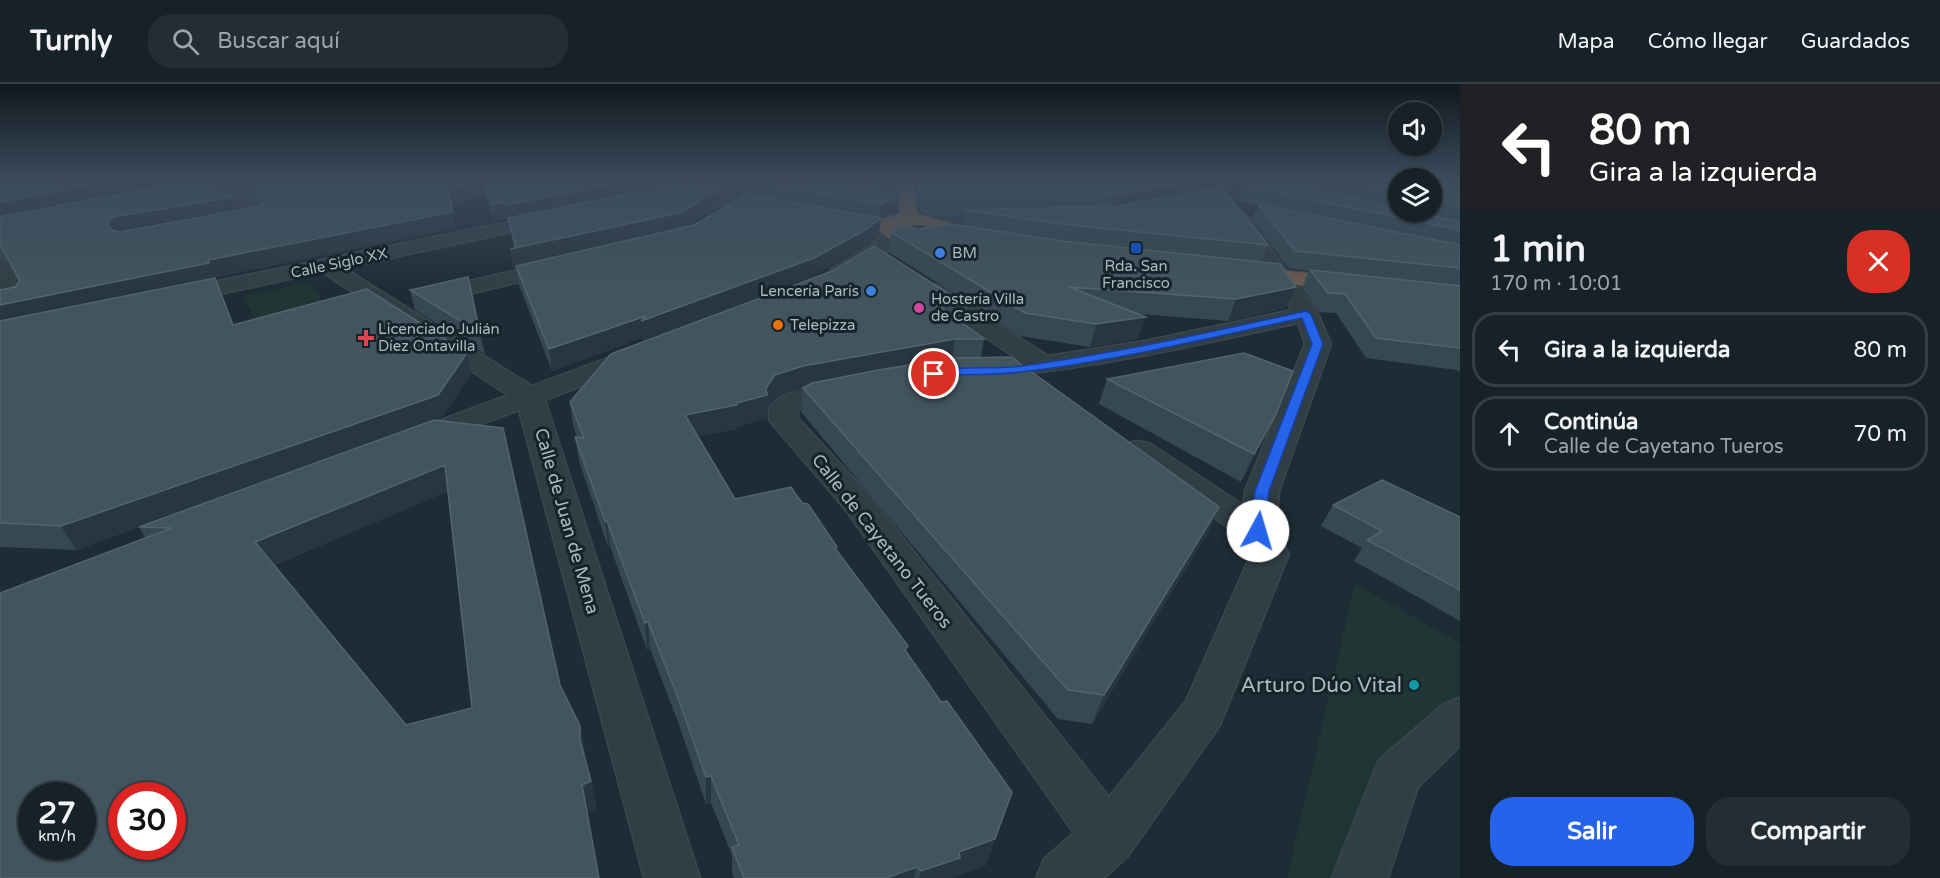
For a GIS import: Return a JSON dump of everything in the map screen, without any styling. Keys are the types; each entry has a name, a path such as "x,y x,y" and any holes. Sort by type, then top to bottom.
{"highway":[{"path":"895,216 894,222 939,229 974,241"},
{"path":"1226,271 1370,286"}],"street":[{"path":"204,226 260,216"},
{"name":"Calle Siglo XX","path":"151,302 564,216"},
{"path":"714,220 721,216"},
{"path":"822,283 880,258 894,222 892,216"},
{"path":"1240,216 1306,314 1318,344 1262,491 1258,531"},
{"path":"939,229 1021,220"},
{"path":"1255,240 1278,243"},
{"path":"389,307 584,260"},
{"path":"325,265 530,397"},
{"path":"0,267 17,298 0,302"},
{"path":"915,281 1037,374"},
{"path":"952,371 1037,374 1306,314"},
{"path":"384,452 660,346"},
{"name":"Calle de Cayetano Tueros","path":"880,382 794,401 786,405 782,412 784,420 856,502 1109,838"},
{"name":"Calle de Juan de Mena","path":"530,397 672,878"},
{"path":"1064,878 1109,838 1204,712 1270,554 1258,531 1115,434"},
{"path":"1360,878 1397,775 1460,717"}],"green space":[{"path":"309,282 332,313 261,329 243,296"},
{"path":"1355,584 1460,643 1460,712 1353,878 1287,878"}],"building":[{"path":"119,216 111,218 108,225 112,230 120,232 206,216 432,216 208,260 209,263 0,305 0,290 15,287 20,281 0,246 0,217"},
{"path":"518,216 665,216 516,248 508,218"},
{"path":"710,216 870,216 881,218 865,230 814,258 641,321 646,316 549,349 516,266 694,225"},
{"path":"1006,216 1245,216 1268,245"},
{"path":"1267,216 1317,216 1460,245 1460,268 1295,251"},
{"path":"1442,218 1460,222 1460,230 1421,222 1442,222"},
{"path":"950,224 1062,241 1280,264 1296,287 1236,299 1069,287 1146,317 1096,324 1025,313 891,232 900,225 919,229"},
{"path":"874,246 968,306 931,300 984,339 955,339 803,366 775,375 766,388 767,395 737,403 737,405 685,415 735,499 791,487 802,503 808,504 837,547 835,548 908,646 905,650 941,702 947,701 1012,792 995,839 959,852 960,858 921,871 917,867 886,878 744,878 732,847 739,845 711,776 706,777 677,695 648,622 645,623 607,521 605,521 575,437 584,438 570,402 611,354 832,271"},
{"path":"1310,270 1460,286 1460,348 1376,338 1345,294 1328,293"},
{"path":"468,277 480,333 410,290"},
{"path":"215,278 233,325 367,289 467,353 438,395 61,526 0,523 0,321"},
{"path":"1244,353 1293,371 1276,414 1254,454 1107,379"},
{"path":"1011,357 1219,507 1104,695 1068,690 803,388 812,383 956,358"},
{"path":"434,420 503,428 560,685 580,726 580,740 591,781 582,785 599,878 0,878 0,593 172,528 139,527","holes":["445,465 472,708 406,725 255,542"]},
{"path":"1382,480 1460,517 1460,590 1367,540 1382,531 1333,505"}],"place":[{"name":"Rda. San Francisco","path":"1136,248"},
{"name":"BM","path":"940,253"},
{"name":"Lencería París","path":"871,291"},
{"name":"Hostería Villa de Castro","path":"919,308"},
{"name":"Telepizza","path":"778,325"},
{"name":"Licenciado Julián Díez Ontavilla","path":"366,338"},
{"name":"Arturo Dúo Vital","path":"1414,685"}],"route":[{"path":"934,374 952,371 1019,369 1153,347 1306,314 1318,344 1262,491 1258,531"}]}
